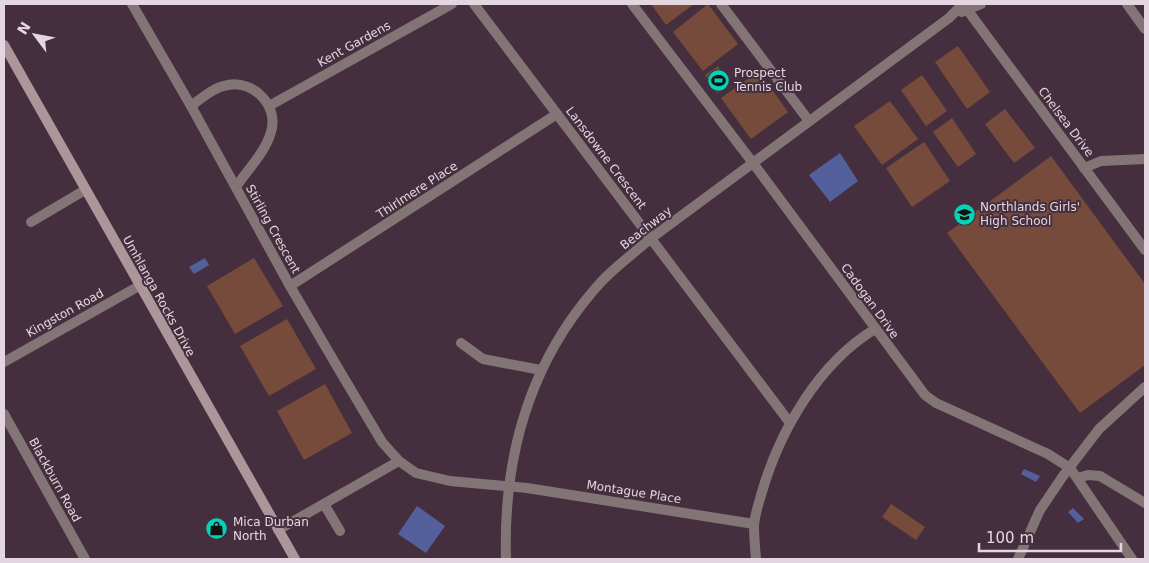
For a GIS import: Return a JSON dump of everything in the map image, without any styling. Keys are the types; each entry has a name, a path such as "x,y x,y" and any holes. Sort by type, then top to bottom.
{"main road":[{"name":"Umhlanga Rocks Drive","path":"4,45 295,559"}],"street":[{"name":"Stirling Crescent","path":"132,4 191,106 290,286 382,442 399,461 416,473 450,481 510,486"},
{"name":"Kent Gardens","path":"269,106 452,4"},
{"name":"Lansdowne Crescent","path":"474,4 790,423"},
{"name":"Cadogan Drive","path":"632,4 753,163 918,387 936,403 1048,454 1070,468 1132,559"},
{"path":"721,4 809,121"},
{"name":"Beachway","path":"506,559 510,486 522,425 541,370 556,342 583,303 614,269 650,239 964,6 981,4"},
{"path":"1127,4 1145,28"},
{"name":"Chelsea Drive","path":"964,6 1145,250"},
{"path":"191,106 215,90 227,85 252,89 269,106 273,120 271,132 266,144 236,187"},
{"name":"Thirlmere Place","path":"290,286 557,114"},
{"path":"1084,168 1100,161 1145,159"},
{"path":"31,222 86,190"},
{"name":"Kingston Road","path":"4,362 139,286"},
{"path":"756,559 754,524 766,480 790,423 836,360 860,338 875,329"},
{"path":"461,343 484,359 541,370"},
{"path":"1018,559 1040,510 1070,468 1099,429 1145,387"},
{"name":"Blackburn Road","path":"4,414 85,559"},
{"path":"278,530 399,461"},
{"path":"1078,478 1088,475 1100,476 1145,503"},
{"name":"Montague Place","path":"510,486 754,524"},
{"path":"324,504 340,531"}],"shaded area":[{"path":"651,4 694,4 666,25"},
{"path":"708,4 738,44 703,71 673,32"},
{"path":"958,46 990,92 967,109 935,62"},
{"name":"Prospect Tennis Club","path":"718,66 730,84 717,93 705,75"},
{"path":"759,71 788,112 751,139 721,98"},
{"path":"922,75 947,111 926,126 901,90"},
{"path":"890,101 918,139 882,165 854,126"},
{"path":"1005,109 1035,148 1014,163 985,124"},
{"path":"952,118 976,154 958,167 933,132"},
{"path":"924,142 950,181 912,207 886,168"},
{"path":"1051,156 1145,284 1145,365 1080,413 947,233"},
{"path":"254,258 283,306 235,334 207,286"},
{"path":"287,319 316,369 269,396 240,346"},
{"path":"325,384 352,433 304,460 277,411"},
{"path":"891,504 925,527 916,540 882,517"}],"water":[{"path":"840,153 858,181 830,202 809,175"},
{"path":"205,258 209,265 194,274 189,267"},
{"path":"1024,469 1040,476 1036,482 1021,474"},
{"path":"417,506 445,526 426,553 398,534"},
{"path":"1073,508 1084,519 1078,523 1068,512"}],"place":[{"name":"Prospect Tennis Club","path":"718,80"},
{"name":"Northlands Girls' High School","path":"964,214"},
{"name":"Mica Durban North","path":"217,529"}]}
